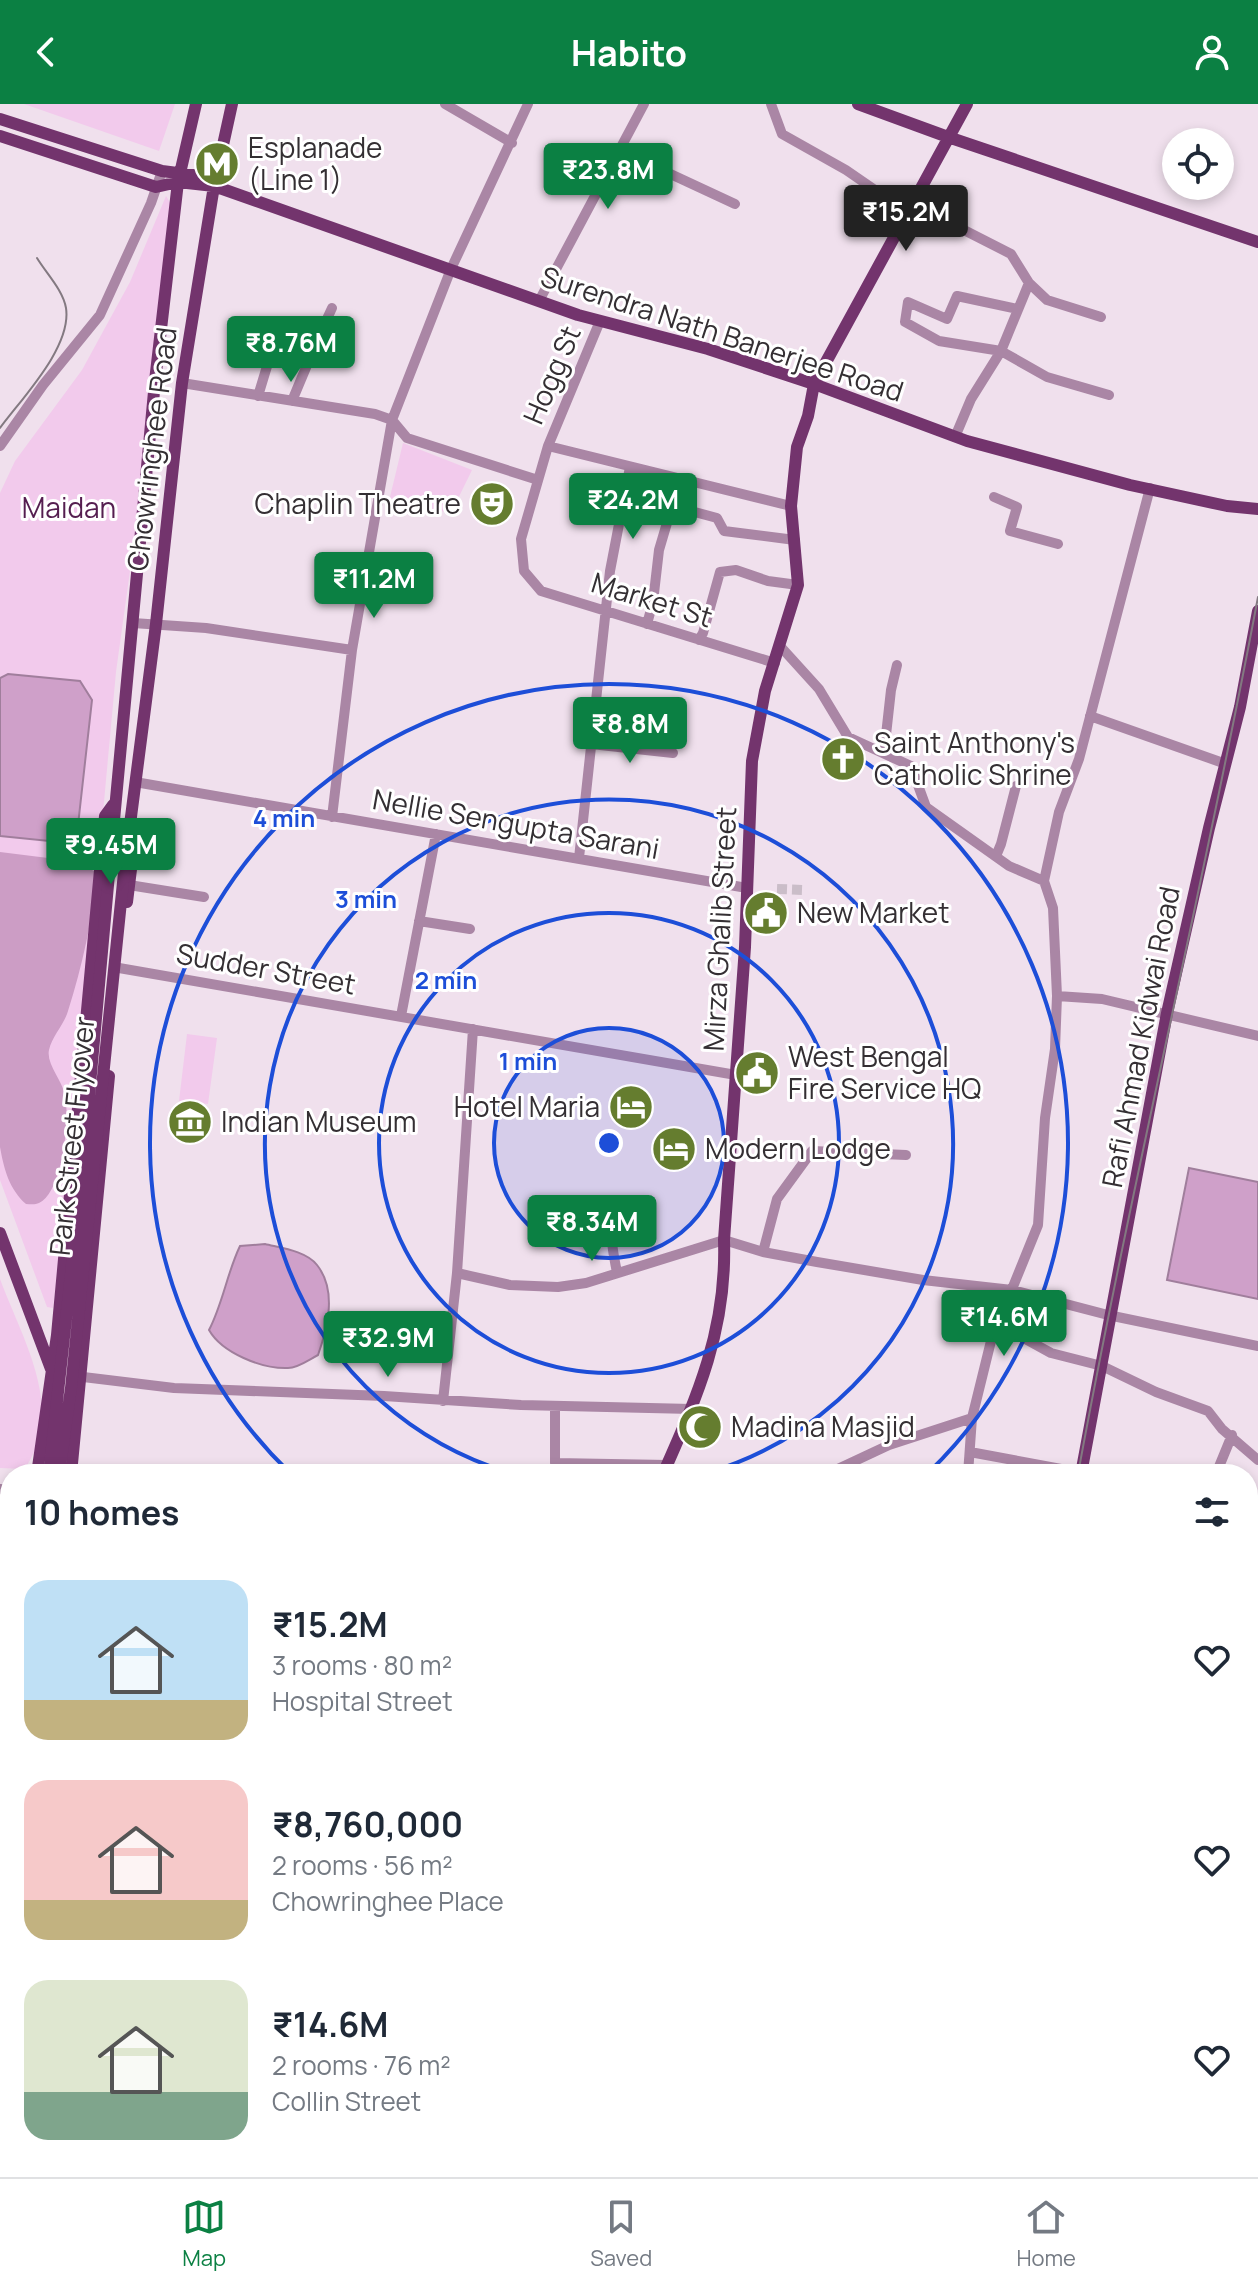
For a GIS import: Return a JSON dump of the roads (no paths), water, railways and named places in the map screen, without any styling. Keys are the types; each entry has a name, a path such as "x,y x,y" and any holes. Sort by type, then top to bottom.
{"main road":[{"path":"38,1464 72,1184 105,816 115,802 155,381 179,177 196,104"},
{"name":"Chowringhee Road","path":"132,803 156,624 182,383 215,182 232,104"},
{"path":"858,104 1258,242"},
{"name":"Mirza Ghalib Street","path":"667,1464 692,1409 718,1331 725,1268 724,1240 747,888 752,761 765,691 798,585 791,506 797,447 808,416 814,384 967,104"},
{"name":"Surendra Nath Banerjee Road","path":"0,119 179,177 215,182 539,301 600,321 708,349 814,384 955,437 1130,485 1227,506 1258,509"},
{"path":"0,136 156,187 179,177"},
{"name":"Rafi Ahmad Kidwai Road","path":"1086,1464 1167,1013 1240,707 1258,611"},
{"name":"Park Street Flyover","path":"50,1464 80,1188 115,802"},
{"path":"72,1464 119,968 137,818 132,803"},
{"name":"Park Street Flyover","path":"60,1464 132,803"},
{"path":"0,1233 51,1371"}],"street":[{"path":"445,104 512,143"},
{"path":"332,817 352,650 392,420 451,269 528,104"},
{"path":"539,301 644,104"},
{"path":"771,104 782,134 846,170 907,212 960,228 1011,254 1029,283 1047,300 1101,317"},
{"path":"621,151 735,204"},
{"path":"0,446 43,385 100,315 162,171"},
{"path":"955,437 971,399 1001,351 1029,283"},
{"path":"1018,309 957,296 947,319 908,302 905,322 939,341 1001,351 1047,377 1109,395"},
{"path":"292,401 332,308"},
{"name":"Hogg St","path":"538,480 548,446 600,321"},
{"path":"258,396 278,330 289,327 320,334"},
{"path":"182,383 375,414 392,420 407,438 538,480"},
{"path":"548,446 791,506"},
{"path":"579,858 610,571 630,467"},
{"name":"Market St","path":"538,480 521,539 524,571 541,591 775,663"},
{"path":"969,1464 972,1418 991,1341 1038,1225 1057,996 1053,908 1044,881 1059,812 1079,759 1150,488"},
{"path":"994,497 1017,507 1010,531 1058,544"},
{"path":"647,624 653,602 659,550 672,506 717,518 724,531 795,540"},
{"path":"699,640 720,572 736,570 768,581 798,585"},
{"path":"133,623 206,628 352,650"},
{"path":"780,646 819,689 848,737 911,766 926,807 1009,866 1044,881"},
{"path":"884,753 897,665"},
{"path":"1090,716 1226,764"},
{"path":"591,744 673,753"},
{"name":"Nellie Sengupta Sarani","path":"135,782 747,888"},
{"path":"996,856 1016,786"},
{"path":"401,1016 436,834"},
{"path":"129,885 204,897"},
{"path":"419,921 470,929"},
{"name":"Sudder Street","path":"119,968 736,1075"},
{"path":"1057,996 1102,999 1258,1036"},
{"path":"443,1401 457,1273 473,1029"},
{"path":"763,1252 777,1199 812,1151 906,1155"},
{"path":"617,1273 612,1225 618,1217 635,1215"},
{"path":"457,1273 532,1287 584,1283 724,1240 763,1252 923,1280 1012,1290 1110,1315 1258,1346"},
{"path":"998,1324 1051,1353 1102,1366 1156,1392 1208,1411 1258,1460"},
{"path":"51,1371 81,1378 174,1388 555,1406 692,1409"},
{"path":"555,1406 555,1463 573,1464"},
{"path":"848,1464 889,1445 972,1418"},
{"path":"1220,1464 1232,1435"},
{"path":"970,1452 1035,1464"}],"tunnel":[{"path":"777,889 804,890"}],"tram line":[{"path":"0,428 44,371 54,355 66,323 66,308 61,295 37,258"},
{"path":"1080,1464 1258,597"}],"place":[{"name":"Esplanade (Line 1)","path":"217,164"},
{"name":"Chaplin Theatre","path":"492,504"},
{"name":"Saint Anthony's Catholic Shrine","path":"843,759"},
{"name":"New Market","path":"766,913"},
{"name":"West Bengal Fire Service HQ","path":"757,1073"},
{"name":"Hotel Maria","path":"631,1107"},
{"name":"Indian Museum","path":"190,1122"},
{"name":"Modern Lodge","path":"674,1149"},
{"name":"Madina Masjid","path":"700,1427"}],"park label":[{"name":"Maidan","path":"69,508"}]}
